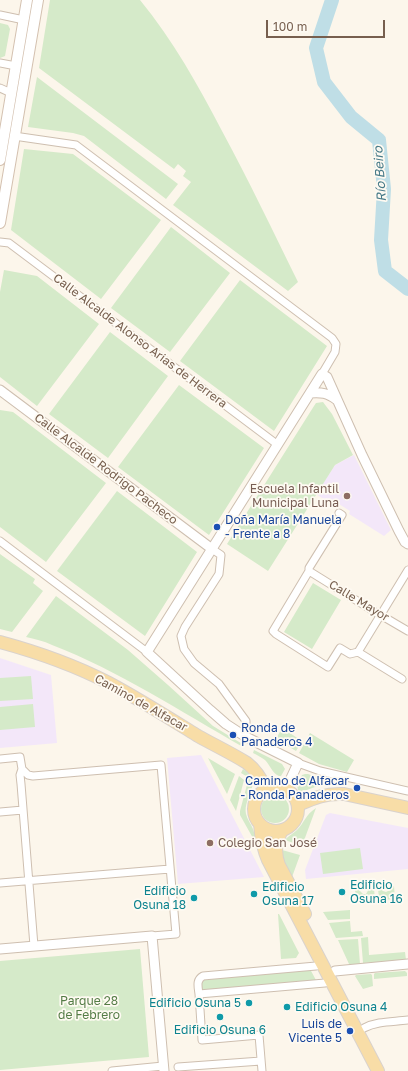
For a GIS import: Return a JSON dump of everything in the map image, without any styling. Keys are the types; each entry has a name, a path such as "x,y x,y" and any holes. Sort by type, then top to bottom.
{"main road":[{"path":"0,223 6,135 11,93 27,0"},
{"path":"0,160 38,0"},
{"name":"Camino de Alfacar","path":"0,642 53,658 108,683 253,767 260,776 266,789"},
{"path":"276,786 286,789 296,799 298,805 298,811 294,822 282,830 270,830 260,824 256,818 254,811 255,802 258,796 266,789 276,786"},
{"path":"298,805 315,797 334,793 408,808"},
{"path":"260,824 264,853 322,963 333,976 364,1028 387,1071"},
{"path":"282,830 277,842 276,851 279,865 378,1071"}],"street":[{"path":"0,15 24,20"},
{"path":"0,63 16,66"},
{"path":"0,88 11,93"},
{"path":"6,135 76,145 332,338 336,344 335,352 322,374 147,652"},
{"name":"Calle Alcalde Alonso Arias de Herrera","path":"0,242 9,243 278,445"},
{"path":"322,374 327,377 336,400 362,455 399,531 405,542 408,544"},
{"name":"Calle Alcalde Rodrigo Pacheco","path":"0,390 212,549"},
{"path":"310,393 324,393 331,395 336,400"},
{"path":"340,514 273,632 328,666 340,648 350,654 358,652 408,570"},
{"path":"0,541 147,652 226,724 246,737 298,763 320,771 408,791"},
{"path":"212,549 221,555 219,574 185,627 181,636 184,649 194,663 219,684 246,721 246,737"},
{"name":"Calle Mayor","path":"309,571 380,616 385,617 408,631"},
{"path":"358,652 402,679"},
{"path":"0,759 20,757 22,769 20,775 34,946"},
{"path":"286,789 298,763"},
{"path":"0,949 176,934 161,765 33,776 28,775 22,769"},
{"path":"0,812 23,810"},
{"path":"0,884 170,869"},
{"path":"112,1071 164,1069 152,936"},
{"path":"262,1071 259,1035 202,1040 198,994 199,978 203,976 316,966 322,963"},
{"path":"198,994 325,983 333,976 408,964"},
{"path":"364,1028 371,1024 408,1020"},
{"path":"178,1067 261,1061"}],"shaded area":[{"name":"Escuela Infantil Municipal Luna","path":"354,455 391,530 384,536 349,514 350,511 331,499 328,502 316,494 335,465"},
{"path":"0,658 51,675 57,743 0,748"},
{"name":"Colegio San José","path":"201,755 264,877 178,884 167,758"},
{"path":"330,813 408,828 408,869 306,879 305,870 326,815"}],"green space":[{"path":"50,0 140,0 152,15 184,63 213,114 251,187 298,282 288,291 173,205 191,182 183,176 186,171 178,164 174,169 39,68"},
{"path":"0,23 8,25 10,29 5,56 0,58"},
{"path":"37,77 178,184 166,199 84,136 73,133 28,127"},
{"path":"24,149 73,154 161,220 101,299 11,230"},
{"path":"171,227 230,273 170,352 111,308"},
{"path":"4,270 37,276 99,324 37,406 0,377 0,292"},
{"path":"240,280 327,346 274,431 180,361"},
{"path":"110,332 168,376 108,458 49,414"},
{"path":"179,385 264,448 209,535 118,467"},
{"path":"323,402 332,414 353,455 335,465 268,571 227,544 316,403"},
{"path":"0,410 13,412 106,483 46,562 0,527"},
{"path":"117,491 197,552 145,636 57,571"},
{"path":"0,554 35,579 33,583 43,591 12,632 0,629"},
{"path":"313,583 341,600 312,649 284,632"},
{"path":"56,596 128,650 213,726 244,745 243,747 125,679 77,655 39,640 26,637"},
{"path":"31,676 33,699 0,701 0,678"},
{"path":"33,704 35,727 0,730 0,707"},
{"path":"282,728 302,741 296,751 276,739"},
{"path":"310,733 354,760 347,772 319,764 299,753"},
{"path":"254,750 282,764 285,769 281,776 275,773 265,760 253,753"},
{"path":"208,758 235,774 227,794"},
{"path":"243,769 252,780 251,790 247,801 246,814 253,829 256,841 240,815 248,781 246,776 241,773"},
{"path":"305,774 327,781 326,784 300,791 298,790 297,785 302,775"},
{"path":"239,776 244,780 236,811 230,800"},
{"path":"275,795 285,799 289,809 285,819 275,823 265,819 261,809 265,799"},
{"path":"316,808 302,846 285,840 300,827 310,813"},
{"path":"360,848 363,869 323,874 320,853"},
{"path":"282,850 300,855 292,877 282,858"},
{"path":"391,886 394,886 395,899 379,900 378,888 381,887 383,891 386,892 390,890"},
{"path":"374,888 375,901 356,902 355,890 359,890 363,894 366,894 369,889"},
{"path":"350,910 350,919 328,920 323,912"},
{"path":"278,914 299,953 296,958 281,959"},
{"path":"350,921 351,932 362,931 363,936 336,938 329,923"},
{"path":"368,937 369,955 405,952 406,960 363,963 361,938"},
{"path":"358,939 360,964 349,964 338,940"},
{"name":"Parque 28 de Febrero","path":"140,949 149,1057 0,1070 0,961"},
{"path":"310,969 317,982 204,991 201,989 200,981 203,978"},
{"path":"405,971 407,976 374,979 375,973"},
{"path":"371,974 373,986 363,989 355,976"}],"waterway":[{"name":"Río Beiro","path":"332,0 316,48 324,82 351,117 379,140 384,189 381,240 385,271 408,289"}],"place":[{"name":"Escuela Infantil Municipal Luna","path":"347,496"},
{"name":"Doña María Manuela - Frente a 8","path":"217,527"},
{"name":"Ronda de Panaderos 4","path":"233,735"},
{"name":"Camino de Alfacar - Ronda Panaderos","path":"357,788"},
{"name":"Colegio San José","path":"210,843"},
{"name":"Edificio Osuna 16","path":"342,892"},
{"name":"Edificio Osuna 17","path":"254,894"},
{"name":"Edificio Osuna 18","path":"194,898"},
{"name":"Edificio Osuna 5","path":"249,1003"},
{"name":"Edificio Osuna 4","path":"287,1007"},
{"name":"Edificio Osuna 6","path":"220,1017"},
{"name":"Luis de Vicente 5","path":"350,1031"}]}
